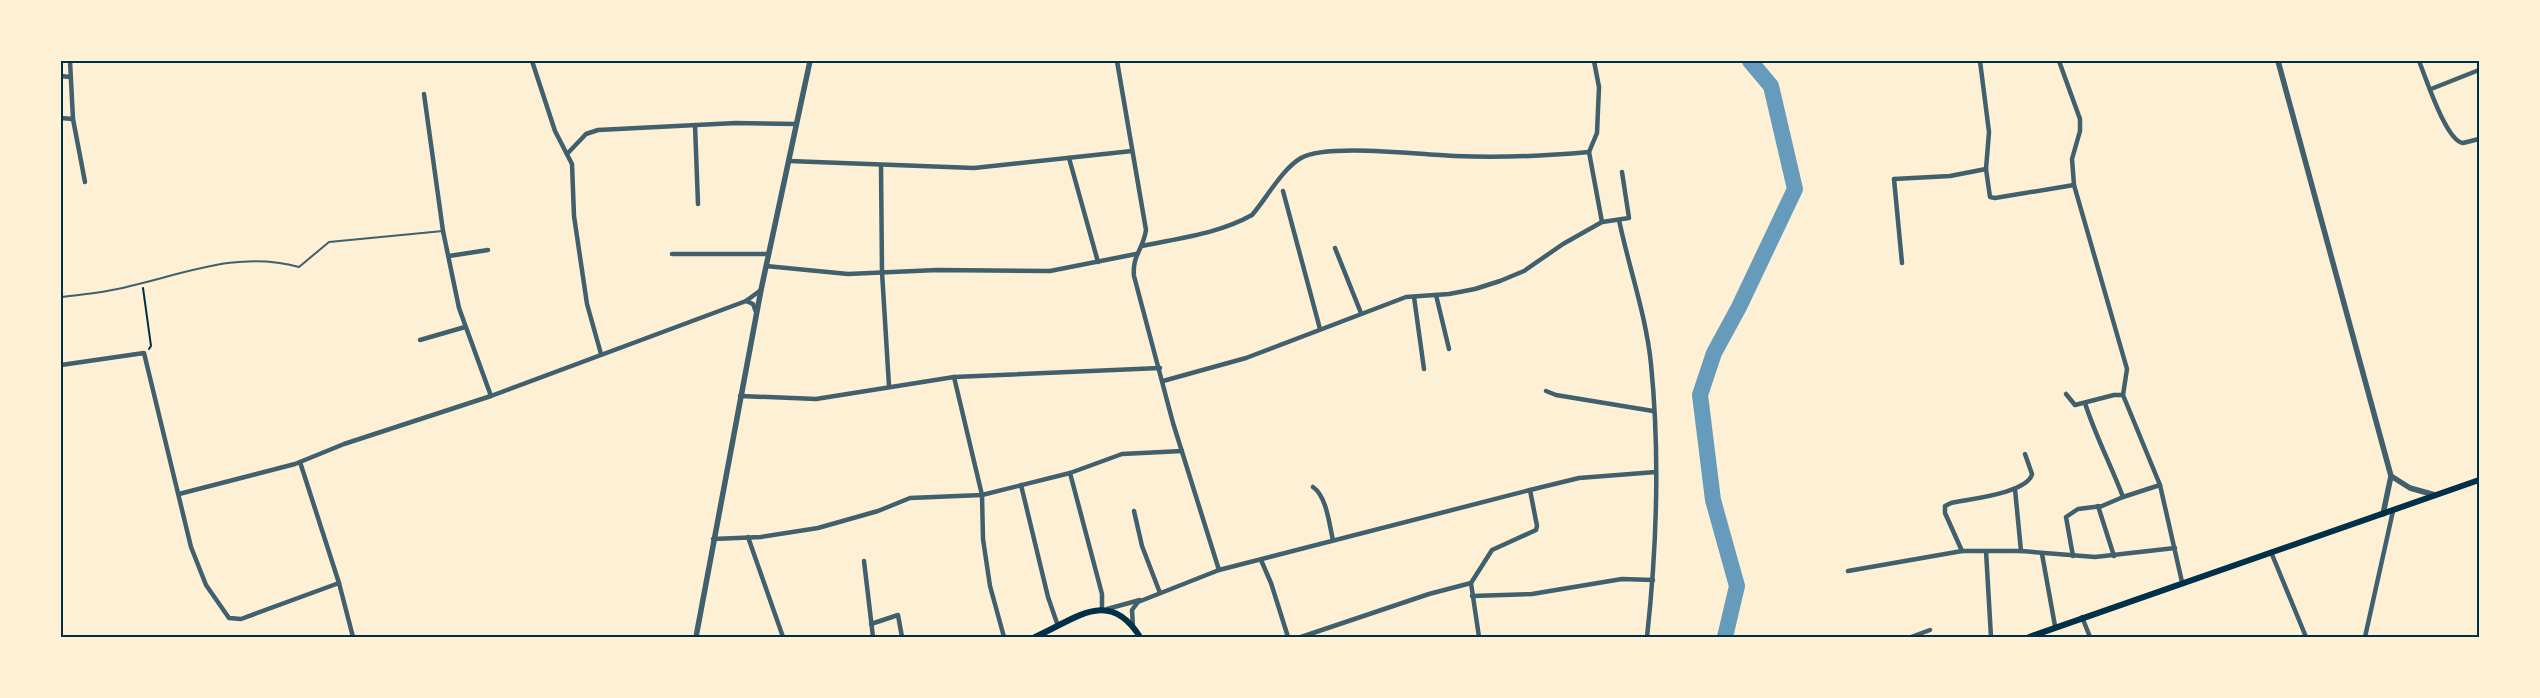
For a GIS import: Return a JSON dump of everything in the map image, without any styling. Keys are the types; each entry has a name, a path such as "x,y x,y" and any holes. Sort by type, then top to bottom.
{"main road":[{"path":"2029,637 2055,626 2479,480"},
{"path":"1035,637 1058,626 1104,609 1120,613 1133,626 1140,637"}],"street":[{"path":"70,61 73,119 85,182"},
{"path":"532,61 553,126 572,164 572,207 587,304 601,354"},
{"path":"696,637 760,290 810,61"},
{"path":"1117,61 1146,225 1142,246 1136,254 1133,264 1134,276 1182,451 1219,570"},
{"path":"1594,61 1599,87 1597,133 1588,152 1602,222"},
{"path":"1980,61 1989,132 1986,169 1988,192 1992,198 2074,184"},
{"path":"2059,61 2080,119 2080,131 2072,158 2074,184 2127,369 2124,395 2160,485 2182,582"},
{"path":"2278,61 2391,476 2384,514"},
{"path":"2419,61 2442,119 2454,138 2463,143 2479,138"},
{"path":"2431,89 2479,70"},
{"path":"61,76 70,77"},
{"path":"424,94 443,231 465,327 491,396"},
{"path":"61,118 73,119"},
{"path":"567,154 586,134 598,130 695,125 796,124"},
{"path":"695,125 698,204"},
{"path":"789,161 974,168 1132,151"},
{"path":"1142,246 1203,233 1252,216 1294,162 1301,157 1319,152 1378,151 1456,156 1554,155 1588,152"},
{"path":"1069,158 1098,262"},
{"path":"881,165 882,272 889,386"},
{"path":"1902,263 1894,179 1950,176 1986,169"},
{"path":"1163,381 1246,358 1361,313 1414,297 1475,289 1524,271 1563,244 1602,222 1629,218 1622,172"},
{"path":"1283,191 1320,329"},
{"path":"1620,220 1644,319 1651,364 1657,520 1647,637"},
{"path":"1334,248 1361,313"},
{"path":"449,256 488,250"},
{"path":"672,254 768,254"},
{"path":"766,266 848,274 1050,271 1136,254"},
{"path":"179,494 300,462 376,433 491,396 746,301 760,290"},
{"path":"1436,295 1449,349"},
{"path":"1414,297 1424,369"},
{"path":"746,301 753,304 756,312"},
{"path":"420,340 465,327"},
{"path":"61,366 144,353 179,494 186,533 206,585 228,618 241,618 339,583"},
{"path":"740,396 816,399 954,377 1160,368"},
{"path":"954,377 982,495 983,539 992,594 1004,637"},
{"path":"1546,391 1556,395 1653,411"},
{"path":"2066,394 2075,405 2114,395 2124,395"},
{"path":"2085,402 2094,431 2108,457 2123,497"},
{"path":"713,539 748,537 818,528 878,512 910,498 982,495 1070,472 1122,454 1182,451"},
{"path":"1962,551 1944,513 1946,505 2015,489 2026,483 2032,476 2025,454"},
{"path":"300,462 339,583 353,637"},
{"path":"1070,472 1102,594 1104,609 1146,598 1219,570 1530,490 1579,478 1656,472"},
{"path":"2391,476 2410,488 2435,495"},
{"path":"1022,485 1048,596 1058,626"},
{"path":"2073,556 2066,517 2078,509 2098,506 2160,485"},
{"path":"1313,487 1319,492 1323,502 1333,540"},
{"path":"2015,489 2021,551"},
{"path":"1479,637 1471,583 1492,550 1536,530 1537,526 1530,490"},
{"path":"2098,506 2114,556"},
{"path":"1134,511 1142,546 1160,593"},
{"path":"2365,637 2393,511"},
{"path":"748,537 783,637"},
{"path":"1848,571 1962,551 2021,551 2073,556 2114,556 2175,548"},
{"path":"1986,551 1991,637"},
{"path":"2270,551 2306,637"},
{"path":"2042,554 2055,626"},
{"path":"1261,560 1271,583 1288,637"},
{"path":"864,561 873,637"},
{"path":"1472,596 1532,594 1622,579 1653,580"},
{"path":"1302,637 1429,594 1471,583"},
{"path":"1133,626 1131,616 1134,606 1146,598"},
{"path":"870,624 898,615 902,637"},
{"path":"2082,617 2090,637"},
{"path":"1911,637 1930,630"}],"lane":[{"path":"61,297 107,292 215,263 282,262 299,267 329,242 443,231"}],"path":[{"path":"142,283 151,346 144,353"}],"waterway":[{"path":"1725,637 1737,586 1713,500 1700,395 1714,353 1739,307 1795,189 1771,86 1750,61"}]}
